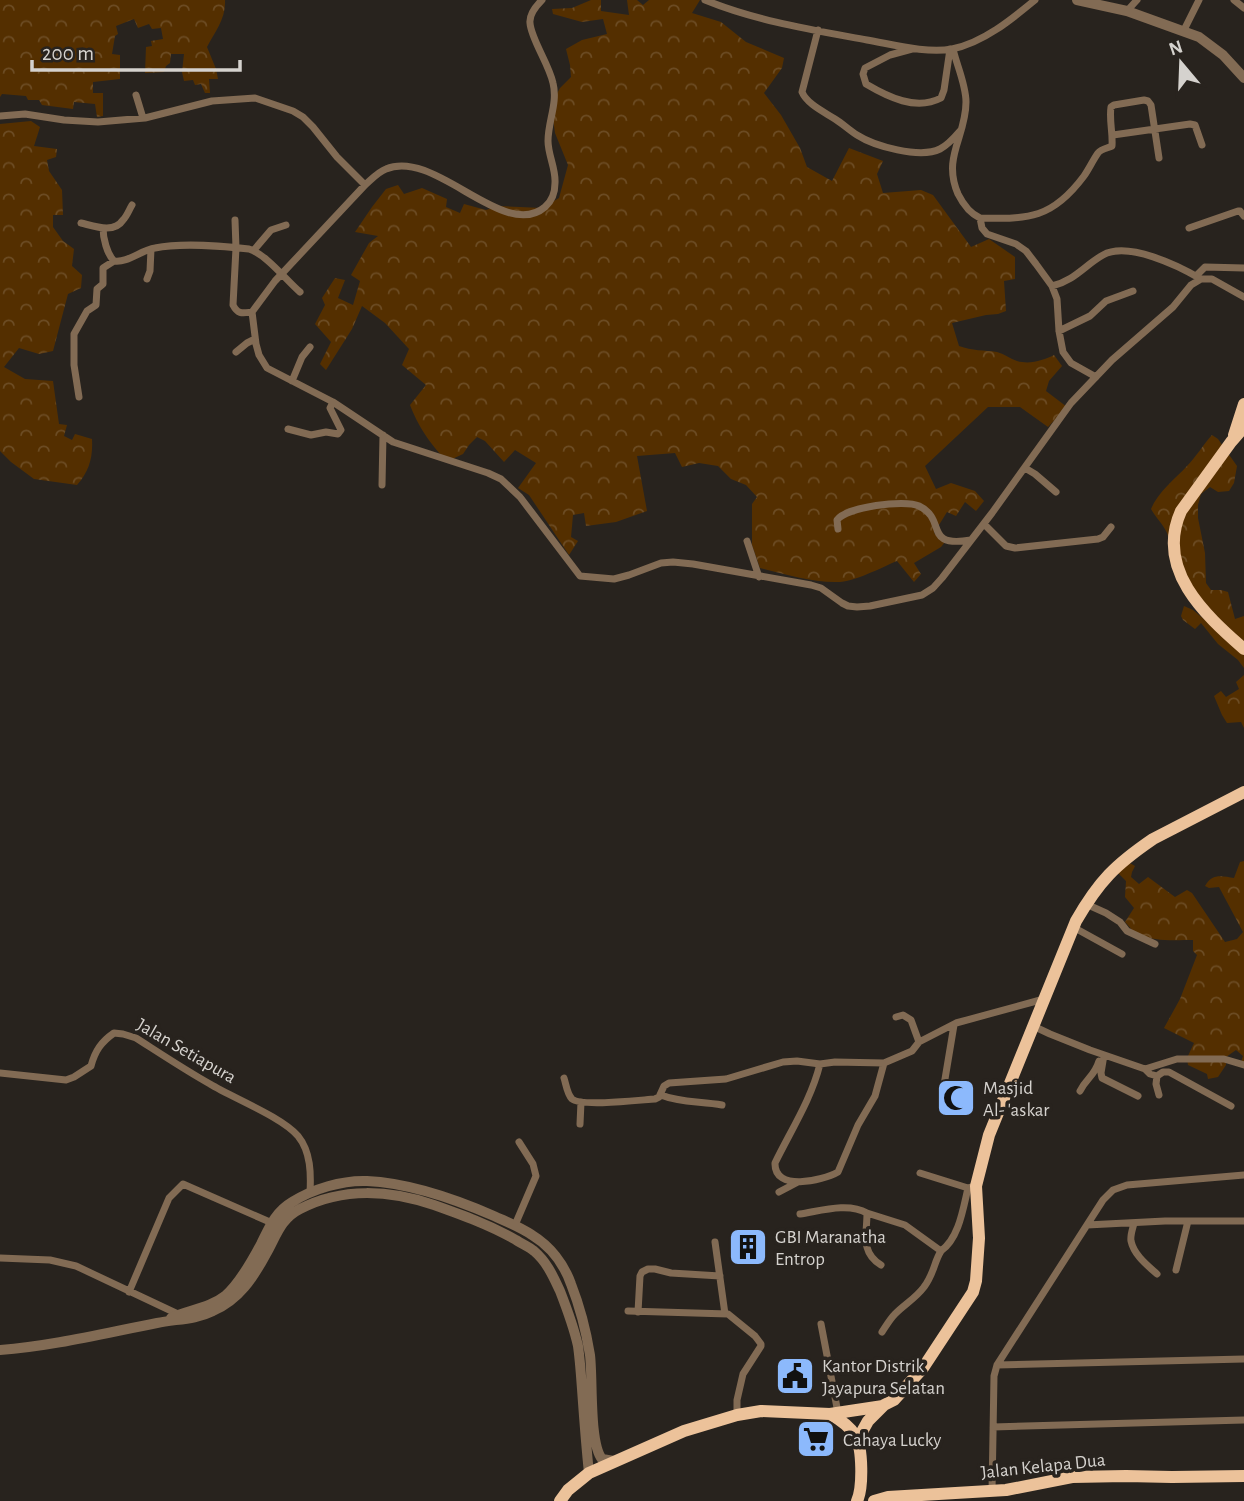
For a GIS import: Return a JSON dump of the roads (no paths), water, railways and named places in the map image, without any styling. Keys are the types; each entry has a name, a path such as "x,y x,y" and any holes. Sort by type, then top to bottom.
{"highway":[{"path":"1231,442 1244,404"},
{"path":"1244,427 1181,511 1174,534 1177,566 1190,594 1206,615 1244,649"},
{"path":"560,1501 589,1473 684,1432 737,1415 761,1411 834,1414 884,1405 894,1400 923,1368 973,1292 979,1238 972,1187 989,1135 1073,927 1086,904 1111,870 1129,855 1153,839 1244,792"},
{"path":"858,1439 868,1420 884,1405"},
{"path":"834,1414 858,1439 862,1480 857,1501"},
{"name":"Jalan Kelapa Dua","path":"881,1499 1006,1490 1072,1477 1244,1476"},
{"path":"862,1480 881,1499"}],"street":[{"path":"542,0 529,21 555,89 548,139 555,182 554,192 547,206 540,210 515,214 497,208 422,170 403,166 386,169 365,186 282,274 252,312 259,355 268,368 333,402 393,442 501,479 520,497 580,576 614,579 660,563 673,562 821,589 848,606 870,606 927,592 942,578 984,524 1072,403 1112,360 1173,307 1205,267 1244,268"},
{"path":"705,0 748,15 818,30 916,48 951,49 982,37 1035,0"},
{"path":"1077,0 1108,3 1199,37 1232,64 1244,78"},
{"path":"1127,11 1137,0"},
{"path":"1184,30 1199,0"},
{"path":"1234,0 1244,8"},
{"path":"818,30 802,92 804,97 818,108 856,135 891,149 937,151 960,131"},
{"path":"916,48 890,55 864,68 866,84 896,100 921,104 934,102 941,98 944,90 951,49"},
{"path":"951,49 966,100 952,167 953,182 973,215 980,218 1025,217 1034,216 1055,206 1084,176 1099,152 1111,147 1111,107 1119,104 1144,100 1151,106 1159,158"},
{"path":"136,95 143,118"},
{"path":"0,116 25,114 77,122 143,118 212,102 255,98 303,117 365,186"},
{"path":"1113,135 1190,124 1195,125 1202,145"},
{"path":"81,223 103,228 118,226 132,205"},
{"path":"1189,228 1238,211 1244,216"},
{"path":"980,218 982,228 987,234 1016,244 1026,251 1052,286 1057,299 1059,331 1066,358 1096,377"},
{"path":"235,220 233,305 240,314 252,312"},
{"path":"254,250 271,230 286,225"},
{"path":"103,228 104,240 114,261 121,262 151,249 180,245 254,250 300,292"},
{"path":"147,279 151,249"},
{"path":"1052,286 1076,276 1101,256 1120,250 1168,262 1199,277 1212,279 1244,297"},
{"path":"79,397 74,365 74,334 87,311 96,305 97,289 103,284 103,268 114,261"},
{"path":"1059,331 1090,316 1106,301 1133,291"},
{"path":"236,352 255,339"},
{"path":"292,381 310,347"},
{"path":"288,429 311,435 338,433 341,430 330,408 333,402"},
{"path":"382,485 383,435"},
{"path":"1025,468 1056,492"},
{"path":"838,529 836,520 846,512 870,507 915,504 932,516 937,531 948,542 971,540"},
{"path":"984,524 1006,547 1015,548 1100,538 1111,527"},
{"path":"747,541 759,576"},
{"path":"1086,904 1120,922 1127,931 1155,944"},
{"path":"1073,927 1122,954"},
{"path":"564,1078 569,1096 574,1101 636,1101 655,1099 669,1083 726,1079 783,1062 884,1063 912,1051 919,1042 968,1019 1044,999"},
{"path":"896,1017 903,1015 911,1020 919,1042"},
{"path":"944,1084 954,1025"},
{"path":"1033,1026 1157,1076"},
{"name":"Jalan Setiapura","path":"0,1073 66,1080 91,1066 99,1046 114,1033 136,1038 209,1083 286,1125 299,1137 310,1165 310,1199"},
{"path":"1080,1091 1094,1074 1103,1054"},
{"path":"1103,1054 1102,1078 1138,1096"},
{"path":"1145,1069 1184,1059 1224,1059 1244,1065"},
{"path":"820,1064 800,1116 775,1163 777,1174 790,1182 823,1178 838,1172 858,1125 875,1096 884,1063"},
{"path":"1159,1095 1157,1076 1169,1072 1231,1106"},
{"path":"661,1095 678,1100 722,1105"},
{"path":"580,1124 581,1102"},
{"path":"515,1225 536,1176 533,1164 519,1142"},
{"path":"882,1332 897,1312 912,1301 926,1284 938,1255 953,1238 972,1187 920,1173"},
{"path":"992,1491 994,1376 998,1365 1103,1200 1112,1190 1127,1185 1244,1175"},
{"path":"182,1317 224,1296 252,1260 282,1209 353,1182 387,1183 431,1192 515,1225 534,1236 561,1262 580,1309 586,1333 598,1454 602,1459 615,1462"},
{"path":"779,1192 799,1182"},
{"path":"129,1292 169,1198 183,1184 272,1223"},
{"path":"0,1350 50,1344 211,1313 242,1292 267,1254 277,1231 292,1213 310,1199 369,1193 391,1194 478,1221 532,1249 544,1261 552,1273 576,1338 589,1473"},
{"path":"800,1214 856,1208 905,1225 941,1251"},
{"path":"867,1213 865,1241 872,1260 881,1265"},
{"path":"1087,1224 1244,1221"},
{"path":"1176,1270 1188,1222"},
{"path":"1134,1223 1131,1240 1133,1246 1157,1274"},
{"path":"715,1242 725,1314"},
{"path":"0,1258 63,1262 92,1272 182,1317"},
{"path":"638,1312 640,1276 648,1269 720,1276"},
{"path":"628,1311 725,1314 755,1336 761,1344 760,1349 743,1374 737,1399 737,1415"},
{"path":"821,1324 834,1414"},
{"path":"998,1365 1244,1359"},
{"path":"993,1427 1244,1420"}],"place":[{"name":"Masjid Al- 'askar","path":"956,1098"},
{"name":"GBI Maranatha Entrop","path":"748,1247"},
{"name":"Kantor Distrik Jayapura Selatan","path":"795,1376"},
{"name":"Cahaya Lucky","path":"816,1439"}]}
